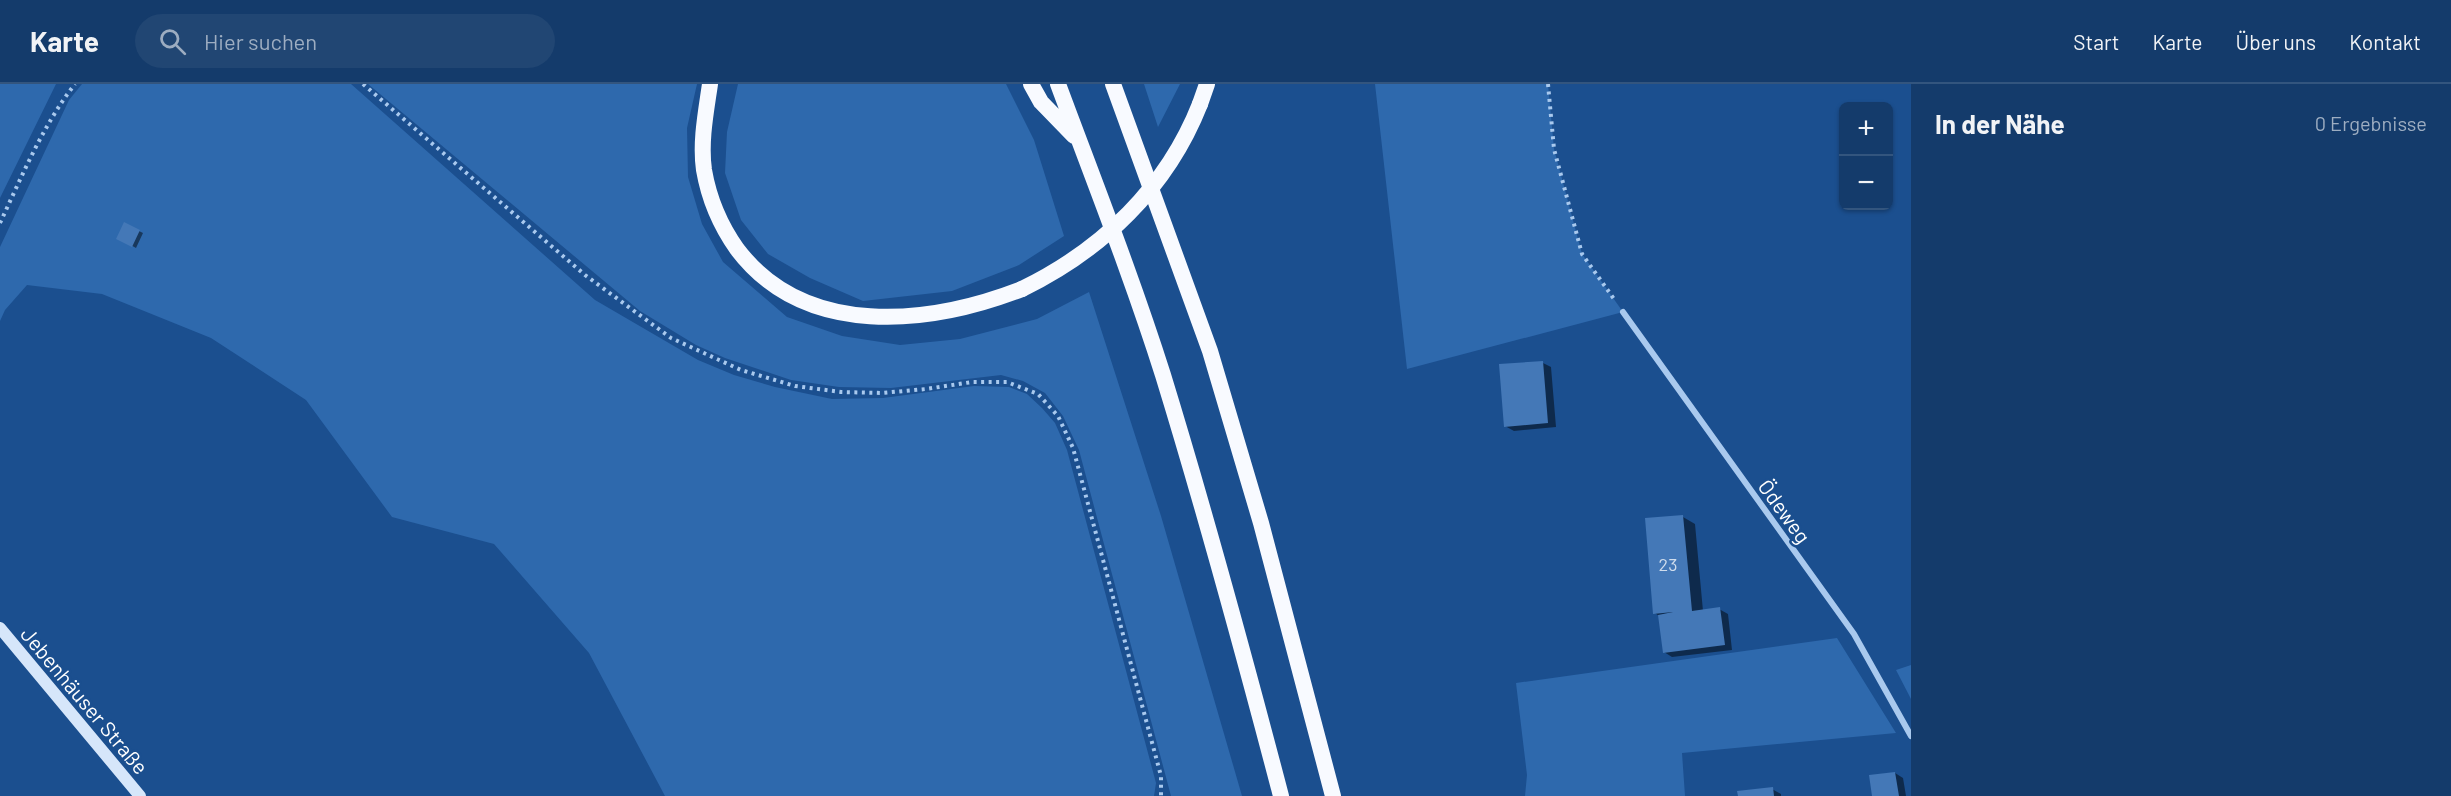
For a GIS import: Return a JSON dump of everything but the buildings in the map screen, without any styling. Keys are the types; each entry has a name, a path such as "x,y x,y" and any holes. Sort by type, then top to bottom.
{"highway":[{"path":"710,84 704,122 704,168 712,204 728,236 746,260 768,282 817,307 841,313 878,317 928,315 956,310 1022,289 1054,273 1085,252 1142,201 1169,165 1190,129 1208,84"},
{"path":"1031,84 1041,102 1080,142"},
{"path":"1058,84 1122,254 1169,395 1212,538 1281,796"},
{"path":"1116,88 1210,351 1264,534 1333,796"}],"main road":[{"name":"Jebenhäuser Straße","path":"0,628 70,709 140,796"}],"street":[{"name":"Ödeweg","path":"1623,312 1854,634 1911,736"}],"path":[{"path":"0,223 27,166 65,97 75,84"},
{"path":"363,84 585,275 671,338 741,370 795,386 841,392 882,393 972,382 1007,381 1038,394 1058,416 1073,448 1161,776 1161,796"},
{"path":"1548,84 1554,149 1582,254 1623,312"}],"shaded area":[{"path":"0,84 56,84 0,198"},
{"path":"82,84 351,84 595,300 698,360 734,375 775,387 832,399 883,398 974,386 1009,387 1027,394 1055,423 1067,450 1156,783 1154,796 665,796 589,653 494,544 392,517 306,400 211,338 102,294 27,285 5,310 0,321 0,247 69,100"},
{"path":"368,84 697,84 687,128 688,177 702,224 723,262 787,317 842,336 900,345 960,339 1037,319 1089,292 1161,516 1242,796 1171,796 1079,450 1063,416 1045,393 1023,381 1001,375 891,388 839,387 791,380 725,358 696,345 640,311"},
{"path":"738,84 1006,84 1034,140 1064,236 1019,265 952,291 863,301 810,278 768,254 741,220 725,173 727,132"},
{"path":"1144,84 1180,84 1158,127"},
{"path":"1375,84 1548,84 1554,149 1582,254 1623,312 1407,369"},
{"path":"1837,638 1896,733 1682,753 1685,796 1525,796 1527,775 1516,683"},
{"path":"1911,665 1911,699 1896,670"}]}
